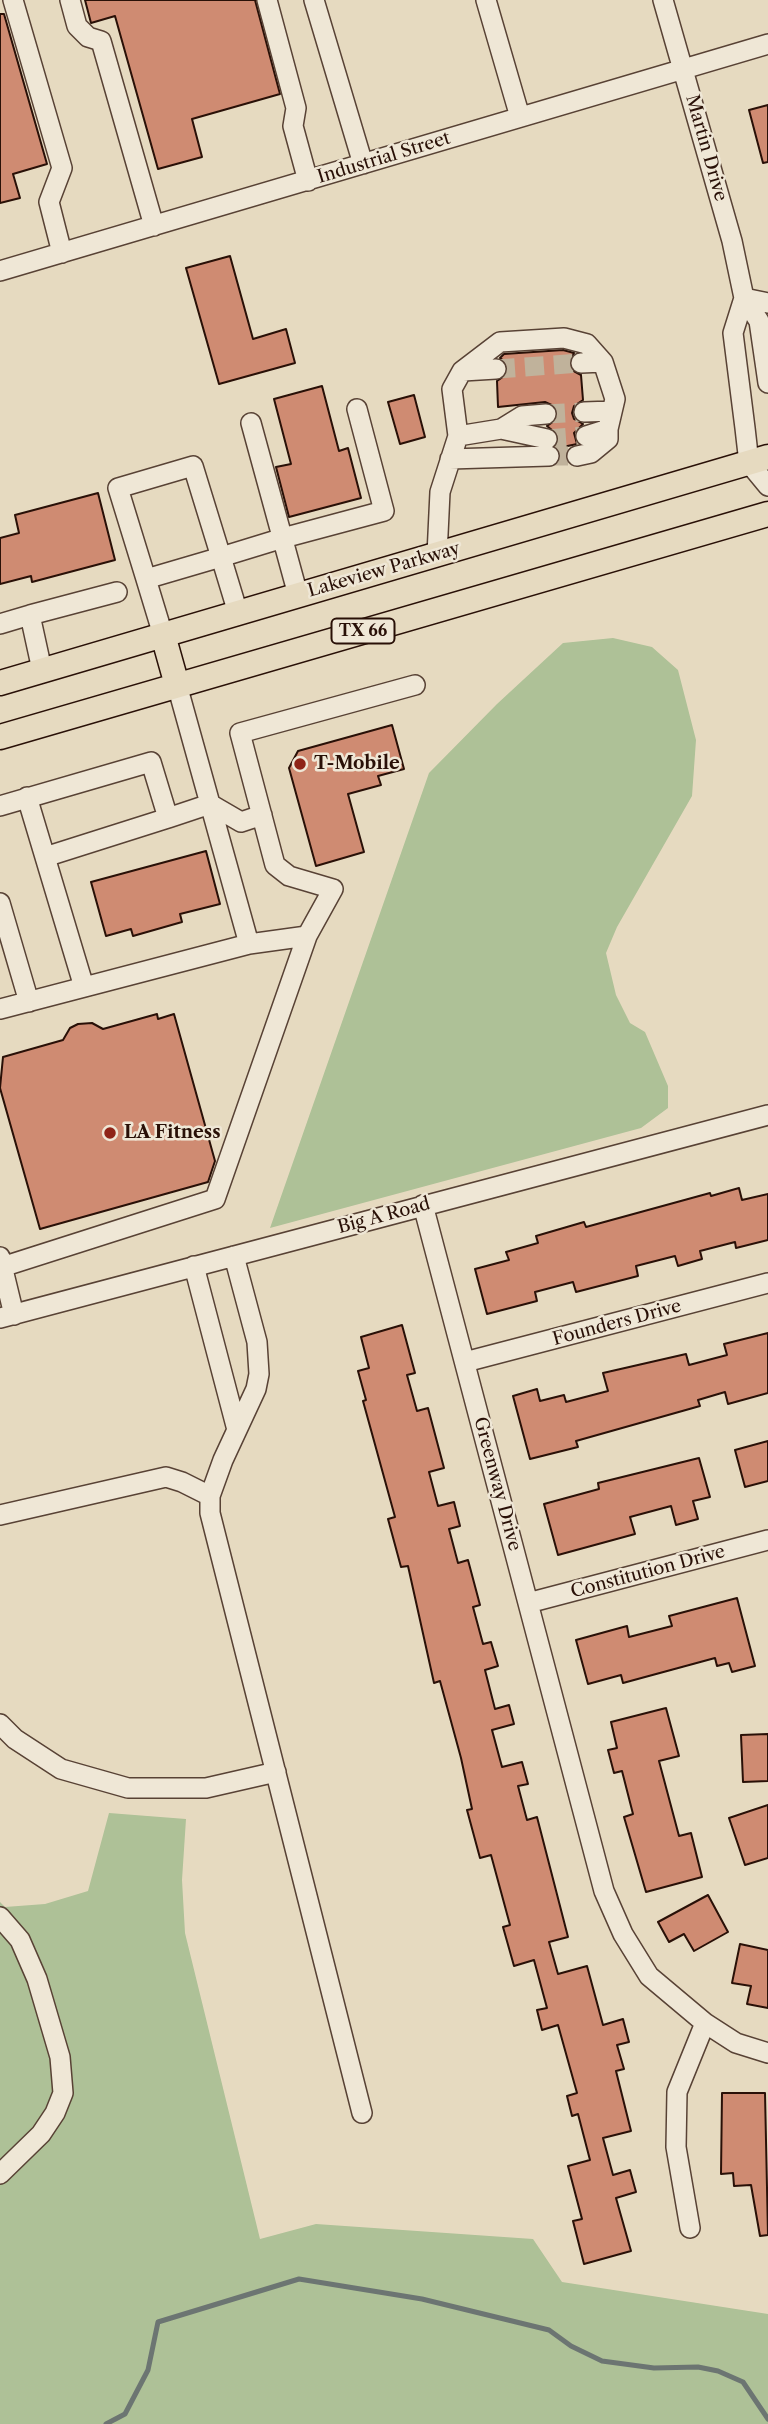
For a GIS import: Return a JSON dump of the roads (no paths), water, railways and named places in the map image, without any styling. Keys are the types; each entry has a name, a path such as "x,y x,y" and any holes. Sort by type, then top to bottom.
{"main road":[{"name":"Lakeview Parkway","path":"0,683 759,460"},
{"name":"TX 66","path":"0,737 768,514"},
{"path":"163,635 177,685"}],"street":[{"path":"13,0 62,168 49,202 62,253"},
{"path":"70,0 77,26 88,37 101,41 154,226"},
{"path":"267,0 296,108 293,126 308,181"},
{"path":"314,0 363,164"},
{"path":"486,0 520,117"},
{"name":"Martin Drive","path":"663,0 684,69 744,298 759,321 768,383"},
{"name":"Industrial Street","path":"0,271 768,44"},
{"path":"768,303 744,298 733,333 759,460 768,486"},
{"path":"437,555 440,492 458,436 452,389 462,371 500,342 564,338 587,344 603,362 615,399 608,439 591,453 578,456"},
{"path":"581,363 603,362"},
{"path":"462,371 496,369"},
{"path":"146,579 384,511 357,409"},
{"path":"450,459 547,434 522,416 501,429 458,436"},
{"path":"585,424 610,421"},
{"path":"251,423 298,595"},
{"path":"163,635 118,488 168,473 193,466 238,613"},
{"path":"0,624 117,592"},
{"path":"30,615 42,670"},
{"path":"177,685 249,944"},
{"path":"7,1316 1,1262 215,1199 307,936 332,889 289,876 275,864 240,733 415,685"},
{"path":"0,806 151,762 168,818"},
{"path":"27,797 84,987"},
{"path":"45,857 210,804 241,821 262,815"},
{"path":"0,903 29,1002"},
{"path":"0,1009 249,944 307,936"},
{"name":"Big A Road","path":"7,1316 768,1115"},
{"name":"Greenway Drive","path":"423,1205 604,1891 623,1934 649,1976 705,2023 736,2043 768,2053"},
{"path":"234,1256 257,1342 259,1374 256,1390 236,1426 210,1496 210,1513 362,2113"},
{"path":"194,1266 236,1426"},
{"name":"Founders Drive","path":"465,1362 768,1283"},
{"path":"0,1515 166,1477 210,1496"},
{"name":"Constitution Drive","path":"528,1604 768,1541"},
{"path":"0,1724 15,1739 61,1769 128,1788 206,1788 276,1772"},
{"path":"0,1917 20,1940 37,1979 60,2057 62,2093 55,2113 41,2134 0,2174"},
{"path":"690,2228 676,2147 677,2092 705,2023"}],"waterway":[{"path":"106,2424 125,2414 148,2370 158,2322 299,2279 422,2299 549,2330 571,2346 602,2361 654,2368 698,2367 718,2371 743,2382 768,2419"}],"tunnel":[{"path":"496,369 581,363"},
{"path":"546,414 584,412"},
{"path":"547,439 586,436"},
{"path":"549,456 577,456"}],"place":[{"name":"T-Mobile","path":"300,764"},
{"name":"LA Fitness","path":"110,1133"}]}
